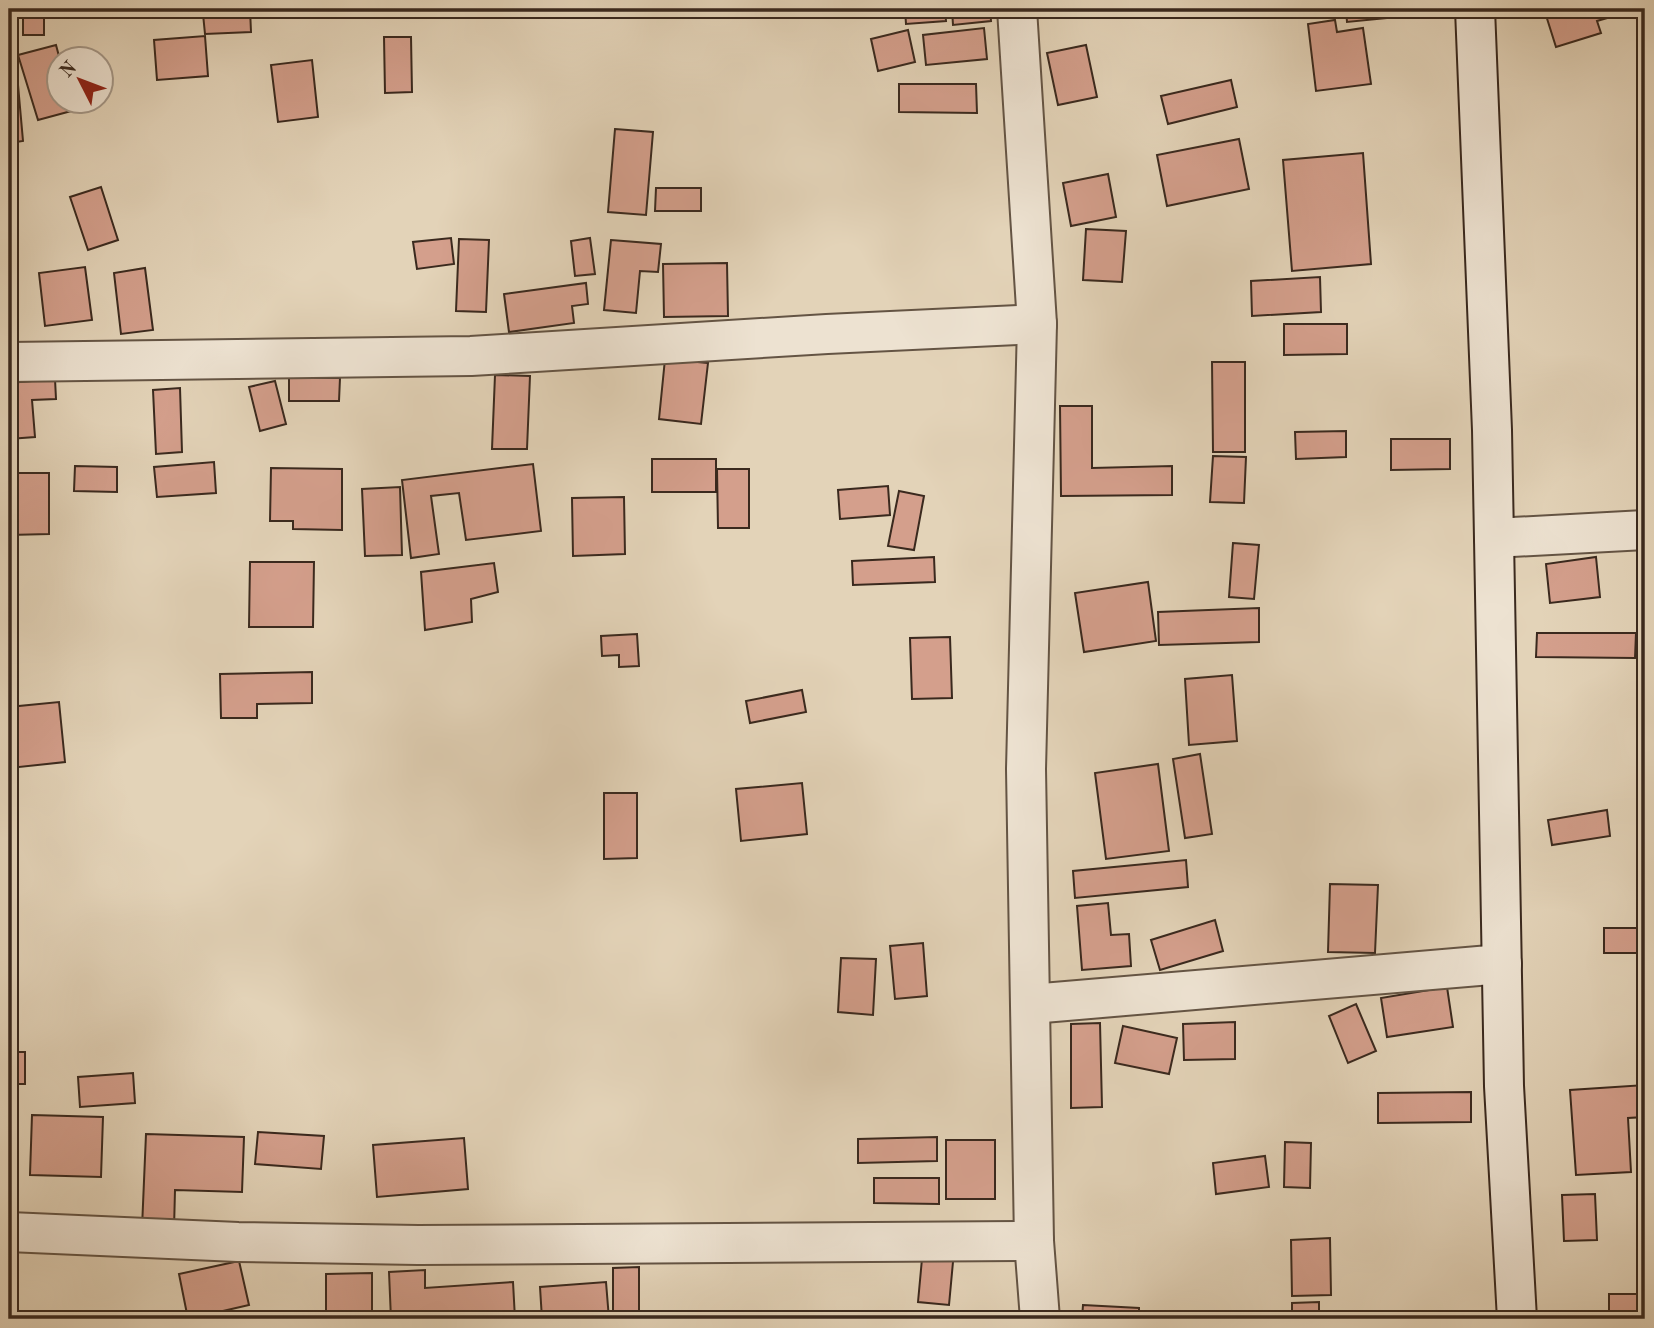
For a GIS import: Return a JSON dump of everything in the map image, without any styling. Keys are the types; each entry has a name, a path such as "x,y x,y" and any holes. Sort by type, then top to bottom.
{"street":[{"path":"1017,9 1037,324 1027,769 1034,1241 1040,1319"},
{"path":"1475,9 1492,430 1504,1086 1517,1319"},
{"path":"9,362 471,356 1037,324"},
{"path":"1494,538 1645,530"},
{"path":"1031,1004 1502,964"},
{"path":"9,1232 238,1242 418,1245 1034,1241"}],"building":[{"path":"23,9 44,9 44,35 23,35"},
{"path":"186,9 250,9 251,32 205,34 203,14 186,15"},
{"path":"354,9 381,9 381,13 354,12"},
{"path":"905,9 945,9 946,21 906,24"},
{"path":"952,9 990,9 991,21 953,25"},
{"path":"1346,9 1436,9 1437,13 1347,22"},
{"path":"1544,9 1638,9 1597,21 1601,33 1556,47"},
{"path":"1335,20 1337,32 1363,28 1371,84 1316,91 1308,24"},
{"path":"984,28 987,59 926,65 923,35"},
{"path":"908,30 915,62 878,71 871,39"},
{"path":"205,36 208,76 157,80 154,40"},
{"path":"384,37 411,37 412,92 385,93"},
{"path":"14,40 23,141 9,143 9,41"},
{"path":"1086,45 1097,97 1058,105 1047,53"},
{"path":"46,48 46,116 53,116 38,120 18,55"},
{"path":"312,60 318,117 278,122 271,65"},
{"path":"1231,80 1237,107 1168,124 1161,96"},
{"path":"899,84 976,84 977,113 899,112"},
{"path":"615,129 653,132 646,215 608,212"},
{"path":"1239,139 1249,189 1167,206 1157,155"},
{"path":"1363,153 1371,264 1292,271 1283,160"},
{"path":"1108,174 1116,217 1071,226 1063,183"},
{"path":"101,187 118,240 88,250 70,197"},
{"path":"656,188 701,188 701,211 655,211"},
{"path":"1086,229 1126,231 1122,282 1083,280"},
{"path":"451,238 454,264 417,269 413,242"},
{"path":"590,238 595,274 575,276 571,241"},
{"path":"459,239 489,240 486,312 456,311"},
{"path":"611,240 661,244 658,272 640,271 636,313 604,310"},
{"path":"727,263 728,316 664,317 663,264"},
{"path":"85,267 92,320 45,326 39,273"},
{"path":"145,268 153,330 121,334 114,273"},
{"path":"1320,277 1321,312 1252,316 1251,281"},
{"path":"586,283 588,304 572,306 574,323 509,332 504,294"},
{"path":"1284,324 1347,324 1347,354 1284,355"},
{"path":"665,359 708,363 701,424 659,419"},
{"path":"1212,362 1245,362 1245,452 1213,452"},
{"path":"495,375 530,376 527,449 492,449"},
{"path":"289,378 340,378 339,401 289,401"},
{"path":"55,379 56,399 32,400 35,437 9,439 9,383"},
{"path":"275,381 286,424 260,431 249,387"},
{"path":"180,388 182,452 156,454 153,390"},
{"path":"1060,406 1092,406 1092,468 1172,466 1172,495 1061,496"},
{"path":"1346,431 1346,457 1296,459 1295,432"},
{"path":"1391,439 1450,439 1450,469 1391,470"},
{"path":"1213,456 1246,457 1244,503 1210,502"},
{"path":"652,459 716,459 716,492 652,492"},
{"path":"214,462 216,493 157,497 154,467"},
{"path":"533,464 541,531 466,540 459,493 431,496 439,554 411,558 402,480"},
{"path":"75,466 117,467 117,492 74,491"},
{"path":"271,468 342,469 342,530 293,529 293,521 270,521"},
{"path":"717,469 749,469 749,528 718,528"},
{"path":"9,473 49,473 49,534 9,535"},
{"path":"888,486 890,515 840,519 838,490"},
{"path":"400,487 402,555 365,556 362,489"},
{"path":"899,491 924,496 914,550 888,546"},
{"path":"624,497 625,554 573,556 572,498"},
{"path":"1233,543 1259,545 1254,599 1229,597"},
{"path":"934,557 935,582 853,585 852,561"},
{"path":"1596,557 1600,597 1550,603 1546,564"},
{"path":"250,562 314,562 313,627 249,627"},
{"path":"494,563 498,592 471,599 472,622 425,630 421,572"},
{"path":"1148,582 1156,641 1084,652 1075,593"},
{"path":"1259,608 1259,642 1159,645 1158,612"},
{"path":"1537,633 1636,633 1635,658 1536,657"},
{"path":"637,634 639,666 619,667 619,655 602,656 601,636"},
{"path":"950,637 952,698 912,699 910,638"},
{"path":"312,672 312,703 257,704 257,718 221,718 220,674"},
{"path":"1232,675 1237,741 1189,745 1185,679"},
{"path":"802,690 806,712 750,723 746,701"},
{"path":"59,702 65,762 10,768 9,707"},
{"path":"1200,754 1212,834 1185,838 1173,759"},
{"path":"1158,764 1169,851 1106,859 1095,773"},
{"path":"802,783 807,834 741,841 736,789"},
{"path":"604,793 637,793 637,858 604,859"},
{"path":"1607,810 1610,836 1552,845 1548,820"},
{"path":"1186,860 1188,887 1075,898 1073,871"},
{"path":"1330,884 1378,885 1375,953 1328,952"},
{"path":"1108,903 1111,935 1129,934 1131,966 1082,970 1077,906"},
{"path":"1215,920 1223,951 1160,970 1151,940"},
{"path":"1604,928 1645,928 1645,953 1604,953"},
{"path":"923,943 927,996 895,999 890,946"},
{"path":"841,958 876,959 873,1015 838,1012"},
{"path":"1447,987 1453,1027 1387,1037 1381,998"},
{"path":"1356,1004 1376,1051 1348,1063 1329,1016"},
{"path":"1235,1022 1235,1059 1184,1060 1183,1024"},
{"path":"1100,1023 1102,1107 1071,1108 1071,1024"},
{"path":"1123,1026 1177,1038 1169,1074 1115,1063"},
{"path":"9,1052 25,1052 25,1084 9,1084"},
{"path":"133,1073 135,1103 80,1107 78,1077"},
{"path":"1645,1085 1645,1117 1628,1118 1631,1172 1576,1175 1570,1090"},
{"path":"1471,1092 1471,1122 1378,1123 1378,1093"},
{"path":"32,1115 103,1117 101,1177 30,1175"},
{"path":"258,1132 324,1136 321,1169 255,1164"},
{"path":"146,1134 244,1137 242,1192 175,1190 174,1229 142,1228"},
{"path":"937,1137 937,1161 858,1163 858,1139"},
{"path":"464,1138 468,1189 377,1197 373,1145"},
{"path":"946,1140 995,1140 995,1199 946,1199"},
{"path":"1285,1142 1311,1143 1310,1188 1284,1187"},
{"path":"1265,1156 1269,1187 1216,1194 1213,1163"},
{"path":"874,1178 939,1178 939,1204 874,1203"},
{"path":"1595,1194 1597,1240 1564,1241 1562,1195"},
{"path":"1330,1238 1331,1295 1292,1296 1291,1240"},
{"path":"923,1248 954,1251 949,1305 918,1302"},
{"path":"239,1261 249,1305 188,1319 179,1274"},
{"path":"9,1264 12,1319 9,1319"},
{"path":"639,1267 639,1319 613,1319 613,1268"},
{"path":"425,1270 425,1288 513,1282 515,1319 391,1319 389,1272"},
{"path":"372,1273 372,1319 326,1319 326,1274"},
{"path":"606,1282 609,1319 542,1319 540,1287"},
{"path":"1609,1294 1645,1294 1645,1319 1609,1319"},
{"path":"1319,1302 1319,1319 1292,1319 1292,1303"},
{"path":"1083,1305 1139,1308 1139,1319 1082,1319"}]}
